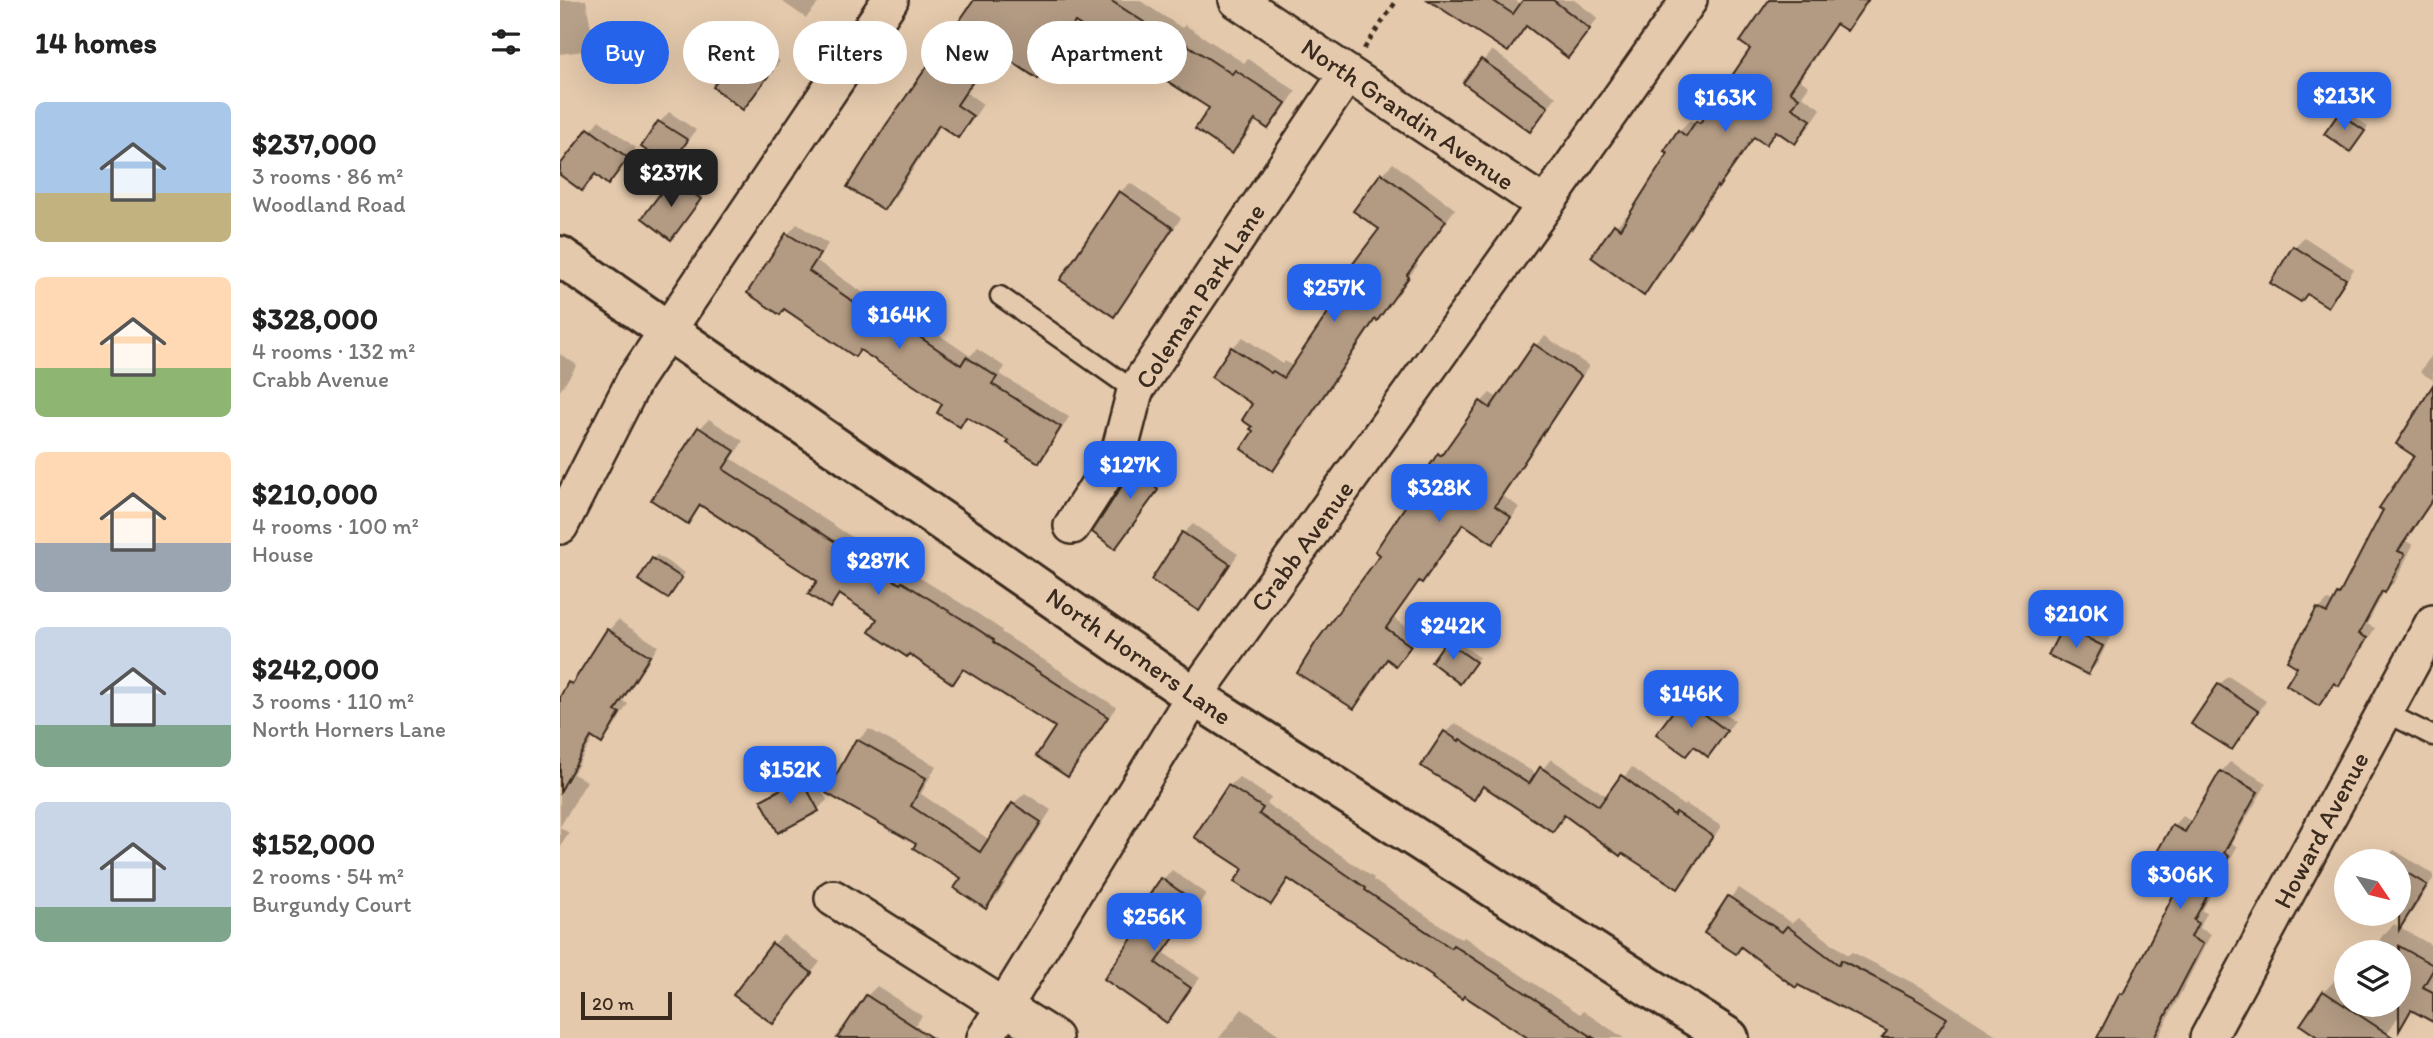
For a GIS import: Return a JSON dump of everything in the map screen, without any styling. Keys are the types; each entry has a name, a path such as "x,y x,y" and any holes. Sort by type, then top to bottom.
{"street":[{"path":"560,526 635,379 890,0"},
{"name":"North Grandin Avenue","path":"1237,0 1545,205"},
{"name":"Crabb Avenue","path":"985,1038 1195,696 1689,0"},
{"name":"Coleman Park Lane","path":"1072,526 1119,453 1135,391 1347,74"},
{"name":"North Horners Lane","path":"560,256 1195,696 1729,1038"},
{"name":"Howard Avenue","path":"2208,1038 2433,622"},
{"path":"833,898 1054,1038"}],"lane":[{"path":"1000,296 1135,391"},
{"path":"2385,712 2433,736"}],"path":[{"path":"1347,74 1397,0"}],"building":[{"path":"974,0 1110,0 1142,21 1027,21 1027,72 1013,63 1013,21 959,21"},
{"path":"1428,0 1492,0 1513,14 1523,0 1553,0 1590,29 1568,58 1526,26 1508,52"},
{"path":"1769,0 1868,0 1847,31 1836,24 1790,91 1799,98 1792,108 1811,120 1795,144 1776,131 1766,145 1754,137 1718,188 1717,186 1644,296 1591,257 1614,224 1620,229 1668,153 1664,151 1678,130 1686,136 1696,121 1700,123 1750,49 1740,42"},
{"path":"1187,45 1232,74 1235,70 1286,103 1268,129 1255,120 1232,154 1195,129 1209,108 1172,84 1187,84"},
{"path":"1481,59 1548,107 1530,132 1463,83"},
{"path":"921,75 921,84 971,84 957,105 973,116 958,138 939,125 884,210 847,187"},
{"path":"715,84 762,84 743,110 713,87"},
{"path":"2339,113 2365,131 2350,152 2324,134"},
{"path":"658,121 688,140 670,166 641,147"},
{"path":"588,128 628,158 608,185 595,174 582,191 560,175 560,165"},
{"path":"1381,173 1446,221 1407,275 1409,277 1377,321 1375,319 1273,471 1241,449 1253,431 1250,429 1252,427 1242,420 1252,404 1211,377 1231,347 1271,373 1273,371 1284,378 1346,286 1340,281 1379,229 1353,211"},
{"path":"672,178 701,199 671,240 642,218"},
{"path":"1119,191 1173,228 1114,317 1060,280"},
{"path":"786,233 820,254 809,271 894,330 899,323 961,365 966,357 997,377 992,384 1061,427 1039,463 1007,443 1009,441 966,417 960,427 937,413 942,404 860,350 855,357 784,309 780,315 747,293"},
{"path":"2293,246 2346,279 2328,307 2307,294 2301,302 2270,283"},
{"path":"1534,344 1581,376 1495,506 1511,517 1493,544 1463,524 1422,583 1419,581 1386,628 1411,646 1396,666 1387,659 1354,709 1297,673 1316,642 1380,555 1375,551 1438,453 1441,456 1480,401 1490,408"},
{"path":"2433,385 2433,499 2398,551 2405,554 2385,593 2382,591 2359,634 2367,638 2339,686 2334,683 2319,706 2286,685 2297,667 2287,661 2317,608 2327,613 2337,594 2339,595 2383,510 2379,508 2414,456 2396,444"},
{"path":"698,427 735,451 723,469 900,584 902,582 962,619 1108,717 1068,777 1036,756 1055,727 963,669 953,684 909,654 907,657 869,632 877,619 839,594 830,608 808,594 817,581 700,505 688,524 651,500"},
{"path":"1141,450 1165,469 1153,485 1158,490 1115,549 1092,532 1136,464"},
{"path":"1182,532 1230,564 1199,611 1151,580"},
{"path":"652,558 682,578 668,599 638,580"},
{"path":"2063,626 2103,646 2088,675 2048,655"},
{"path":"607,629 650,656 615,711 620,713 602,744 591,737 560,792 560,697 568,682 572,684"},
{"path":"1446,641 1476,662 1460,684 1431,662"},
{"path":"2218,684 2258,711 2232,750 2191,724"},
{"path":"1683,698 1727,731 1708,757 1694,746 1686,756 1656,734"},
{"path":"1444,731 1529,784 1540,767 1599,806 1621,775 1674,815 1676,812 1713,836 1678,889 1622,853 1620,856 1564,815 1553,832 1483,786 1474,800 1421,766"},
{"path":"856,739 926,778 911,806 980,852 1012,803 1041,822 986,909 954,888 961,878 913,848 916,844 826,793"},
{"path":"2220,771 2258,792 2224,853 2229,856 2194,920 2198,923 2191,937 2203,944 2154,1038 2097,1038 2120,993 2123,994 2180,882 2164,873 2173,858 2158,850 2172,825 2185,832"},
{"path":"801,778 819,811 778,833 761,800"},
{"path":"1228,785 1263,808 1259,814 1366,888 1365,890 1594,1038 1528,1038 1464,996 1462,999 1432,978 1433,976 1288,879 1271,905 1234,882 1243,869 1194,837"},
{"path":"2412,876 2427,885 2412,909"},
{"path":"1161,878 1198,904 1156,963 1191,988 1167,1023 1104,979 1141,925 1133,919"},
{"path":"1728,896 1782,932 1787,926 1839,965 1841,960 1947,1018 1934,1038 1882,1038 1887,1031 1798,985 1796,988 1741,947 1736,954 1704,933"},
{"path":"772,943 812,973 773,1024 733,995"},
{"path":"2411,953 2433,965 2423,987 2433,992 2433,1022 2411,1010"},
{"path":"2323,991 2334,998 2334,1017 2362,1017 2394,1038 2319,1038 2300,1025"},
{"path":"866,995 932,1038 837,1038"},
{"path":"2399,1017 2407,1017 2399,1031"}]}
